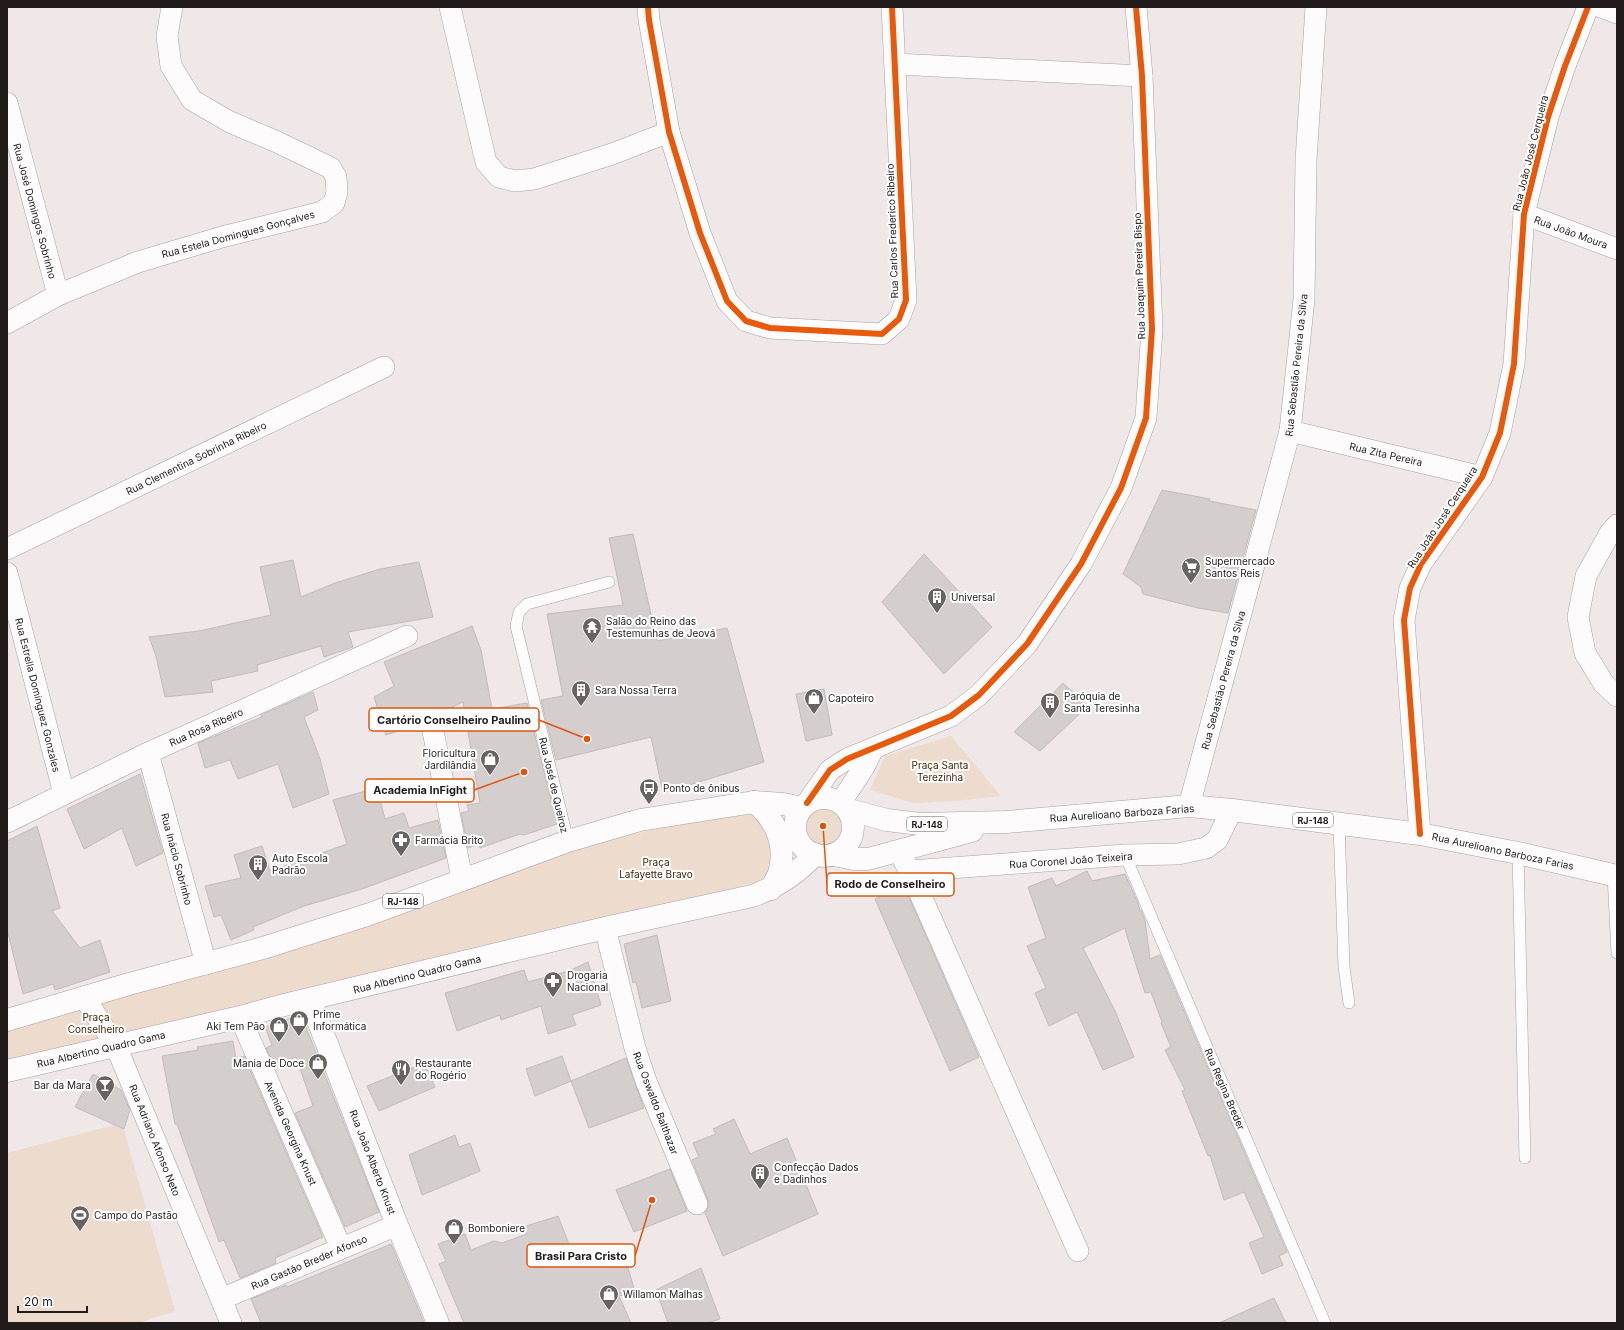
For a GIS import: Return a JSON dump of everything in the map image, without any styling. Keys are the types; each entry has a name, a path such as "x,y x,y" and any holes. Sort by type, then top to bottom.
{"main road":[{"path":"824,854 845,848 852,836 853,823 845,806 830,798 818,798 805,805 796,820 796,834 803,847 824,854 854,859 868,859 1006,822"},
{"name":"RJ-148","path":"7,1020 129,984 263,948 370,914 568,841 640,820 754,802 805,805"},
{"path":"754,802 764,809 776,827 781,842 782,859 780,871 771,889"},
{"name":"RJ-148","path":"845,806 887,820 920,824 1006,822"},
{"name":"Rua Aurelioano Barboza Farias","path":"1006,822 1189,806 1232,810 1420,834 1518,853 1615,875"},
{"name":"Rua Albertino Quadro Gama","path":"7,1071 240,1017 280,1006 605,928 752,896 771,889 824,854"},
{"name":"Rua João Alberto Knust","path":"310,1000 397,1225 438,1323"}],"street":[{"name":"Rua Estela Domingues Gonçalves","path":"7,323 58,295 138,262 222,237 322,212 334,202 337,192 336,177 331,168 275,141 230,122 192,100 171,66 167,36 172,7"},
{"path":"450,7 486,162 499,176 515,181 534,179 612,154 669,132"},
{"name":"Rua Carlos Frederico Ribeiro","path":"648,7 669,132 700,233 727,301 746,321 770,328 882,334 899,319 906,300 892,7"},
{"name":"Rua Joaquim Pereira Bispo","path":"805,805 830,770 847,759 951,716 979,695 1028,644 1081,564 1122,488 1146,418 1152,329 1142,76 1136,7"},
{"name":"Rua Sebastião Pereira da Silva","path":"1189,806 1290,431 1304,300 1306,160 1316,7"},
{"name":"Rua João José Cerqueira","path":"1420,834 1404,620 1410,588 1421,564 1482,477 1500,433 1514,364 1524,214 1548,117 1565,66 1588,7"},
{"path":"1601,7 1617,13"},
{"path":"895,64 1142,76"},
{"name":"Rua José Domingos Sobrinho","path":"7,103 58,295"},
{"name":"Rua João Moura","path":"1524,214 1617,249"},
{"name":"Rua Clementina Sobrinha Ribeiro","path":"7,548 384,367"},
{"name":"Rua Zita Pereira","path":"1290,431 1482,477"},
{"path":"1617,524 1586,576 1578,617 1585,653 1604,684 1617,696"},
{"name":"Rua Estrella Dominguez Gonzales","path":"7,573 64,794"},
{"name":"Rua Rosa Ribeiro","path":"7,822 148,753 407,636"},
{"path":"433,731 462,879"},
{"path":"845,806 872,749"},
{"name":"Rua Inácio Sobrinho","path":"148,753 206,964"},
{"name":"Rua Coronel João Teixeira","path":"910,871 1125,855 1178,854 1206,848 1217,840 1232,810"},
{"path":"900,851 1078,1251"},
{"name":"Rua Oswaldo Balthazar","path":"605,928 635,1048 646,1081 697,1204"},
{"name":"Rua Adriano Afonso Neto","path":"84,997 116,1046 231,1323"},
{"name":"Avenida Georgina Knust","path":"240,1017 341,1248"},
{"name":"Rua Gastão Breder Afonso","path":"221,1299 397,1225"}],"lane":[{"name":"Rua José de Queiroz","path":"568,841 516,626 519,612 527,604 609,582"},
{"path":"1339,824 1344,967 1349,1003"},
{"path":"1518,853 1525,1158"},
{"name":"Rua Regina Breder","path":"1125,855 1325,1323"},
{"path":"1615,875 1617,954"}],"green space":[{"name":"Praça Santa Terezinha","path":"951,736 1001,796 955,801 913,803 870,790 885,756"},
{"path":"819,808 827,808 839,817 842,827 839,837 833,843 827,846 819,846 807,837 804,831 804,823 813,811"},
{"name":"Praça Lafayette Bravo","path":"759,809 773,847 774,861 765,880 128,1040 7,1064 7,1030 370,925 433,904 570,851 646,831"},
{"name":"Campo do Pastão","path":"122,1123 175,1311 138,1323 7,1323 7,1153"}],"building":[{"path":"1162,490 1256,510 1228,613 1198,608 1143,594 1141,587 1123,574"},
{"path":"633,534 657,641 727,628 764,762 663,793 651,737 556,760 541,700 563,696 547,614 623,605 609,538"},
{"name":"Universal","path":"924,554 992,627 944,674 882,602"},
{"path":"293,560 301,597 335,583 380,569 419,562 433,617 348,632 353,647 324,657 321,646 257,665 258,671 211,681 213,692 165,697 156,656 149,637 199,631 271,615 260,567"},
{"path":"472,626 481,650 492,709 527,703 557,824 524,835 520,834 480,848 479,844 468,848 461,813 469,811 467,805 480,803 463,702 410,727 386,735 374,697 394,686 384,662"},
{"name":"Paróquia de Santa Teresinha","path":"1063,683 1088,706 1040,751 1014,732"},
{"name":"Capoteiro","path":"824,689 832,735 806,741 796,694"},
{"path":"313,692 318,710 304,717 320,759 329,794 293,808 278,764 238,779 230,760 205,768 198,743 262,717 261,715"},
{"path":"140,774 163,853 136,866 122,828 84,849 67,809"},
{"path":"377,788 385,819 404,813 409,828 438,820 446,858 362,889 304,906 253,927 254,930 231,940 221,915 214,917 205,886 241,878 234,855 262,846 270,871 347,844 333,800"},
{"path":"37,826 60,908 52,911 80,948 100,940 110,972 55,990 53,984 23,994 7,929 7,841"},
{"path":"1087,871 1092,881 1125,874 1145,920 1150,959 1160,955 1287,1252 1279,1256 1283,1265 1262,1274 1249,1243 1264,1237 1244,1192 1224,1200 1210,1155 1208,1156 1182,1091 1185,1090 1165,1050 1171,1047 1151,992 1145,993 1125,928 1083,948 1115,1011 1134,1057 1103,1070 1077,1012 1049,1026 1035,993 1046,988 1027,946 1046,938 1028,887 1052,878 1056,886"},
{"path":"904,886 979,1057 950,1071 875,899"},
{"path":"657,935 671,1001 642,1008 636,982 633,983 624,944"},
{"path":"588,962 601,1005 572,1015 576,1025 548,1034 541,1006 501,1020 500,1015 457,1031 445,993 524,970 528,982 569,971"},
{"path":"294,1016 302,1017 379,1212 345,1227 295,1113 313,1106 296,1057 274,1065 266,1048 272,1045 265,1027 280,1023"},
{"path":"233,1041 236,1059 244,1056 323,1237 275,1258 276,1263 240,1278 224,1240 219,1242 177,1124 175,1124 162,1056 198,1050 197,1047"},
{"path":"562,1056 571,1081 535,1096 526,1069"},
{"path":"626,1058 644,1108 589,1128 571,1081"},
{"name":"Restaurante do Rogério","path":"424,1063 435,1087 379,1111 367,1086"},
{"name":"Bar da Mara","path":"93,1074 121,1090 130,1110 124,1129 75,1107"},
{"name":"Confecção Dados e Dadinhos","path":"734,1119 750,1154 787,1138 818,1214 723,1256 705,1213 709,1206 708,1200 692,1160 699,1157 693,1143 716,1134 713,1129"},
{"path":"455,1135 459,1147 470,1143 480,1171 422,1195 409,1155"},
{"path":"670,1169 687,1211 634,1232 616,1190"},
{"path":"558,1216 576,1262 622,1247 635,1292 619,1296 631,1323 464,1323 439,1264 446,1261 438,1244 465,1234 471,1250 494,1241 502,1243 527,1234 523,1227"},
{"path":"391,1244 424,1323 261,1323 251,1299 286,1285 287,1287"},
{"path":"701,1268 720,1319 707,1323 668,1323 656,1290"},
{"path":"1274,1298 1286,1323 1219,1323"}],"cycle path":[{"path":"648,7 669,132 700,233 727,301 746,321 770,328 882,334 899,319 906,300 892,7"},
{"path":"807,803 830,770 847,759 951,716 979,695 1027,644 1081,564 1121,488 1146,418 1152,329 1142,76 1136,7"},
{"path":"1420,834 1404,620 1410,588 1421,564 1482,477 1500,433 1514,364 1524,214 1548,117 1565,66 1588,7"}],"place":[{"name":"Supermercado Santos Reis","path":"1191,584"},
{"name":"Universal","path":"937,614"},
{"name":"Salão do Reino das Testemunhas de Jeová","path":"592,644"},
{"name":"Sara Nossa Terra","path":"581,707"},
{"name":"Capoteiro","path":"814,715"},
{"name":"Paróquia de Santa Teresinha","path":"1050,719"},
{"name":"Cartório Conselheiro Paulino","path":"587,739"},
{"name":"Academia InFight","path":"524,772"},
{"name":"Floricultura Jardilândia","path":"490,776"},
{"name":"Ponto de ônibus","path":"649,805"},
{"name":"Rodo de Conselheiro","path":"823,826"},
{"name":"Farmácia Brito","path":"401,857"},
{"name":"Auto Escola Padrão","path":"258,881"},
{"name":"Drogaria Nacional","path":"553,998"},
{"name":"Prime Informática","path":"299,1037"},
{"name":"Aki Tem Pão","path":"279,1043"},
{"name":"Mania de Doce","path":"318,1080"},
{"name":"Restaurante do Rogério","path":"401,1086"},
{"name":"Bar da Mara","path":"105,1102"},
{"name":"Confecção Dados e Dadinhos","path":"760,1190"},
{"name":"Brasil Para Cristo","path":"652,1200"},
{"name":"Campo do Pastão","path":"80,1232"},
{"name":"Bomboniere","path":"454,1245"},
{"name":"Willamon Malhas","path":"609,1311"}],"park label":[{"name":"Praça Conselheiro","path":"96,1022"}]}
